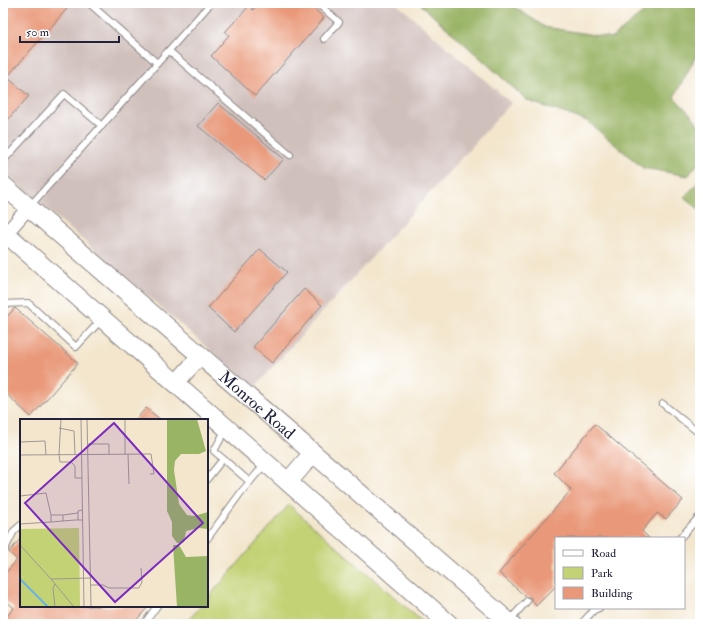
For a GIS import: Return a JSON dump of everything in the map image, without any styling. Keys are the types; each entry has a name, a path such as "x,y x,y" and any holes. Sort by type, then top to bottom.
{"main road":[{"name":"Monroe Road","path":"3,185 510,623"},
{"path":"4,234 103,319 449,624"},
{"path":"288,482 313,453"}],"street":[{"path":"4,234 29,207"},
{"path":"176,383 200,356"}],"lane":[{"path":"90,3 157,63"},
{"path":"29,207 211,3"},
{"path":"317,3 339,22 324,39"},
{"path":"169,51 290,155"},
{"path":"3,160 64,94 102,126"},
{"path":"3,304 28,303 76,347 103,319"},
{"path":"663,404 700,434"},
{"path":"226,428 214,451 250,482"},
{"path":"208,478 223,458"},
{"path":"208,538 266,463"},
{"path":"681,537 700,516"},
{"path":"3,553 14,531 20,526"},
{"path":"510,623 527,601"},
{"path":"144,624 156,607"},
{"path":"581,624 596,609"}],"shaded area":[{"path":"3,3 396,3 511,103 254,388 3,171"}],"green space":[{"path":"419,3 508,3 545,27 612,38 644,12 648,3 700,3 700,49 674,97 694,118 700,127 700,161 688,176 643,168 587,121 528,101"},
{"path":"700,181 700,210 684,197"},
{"path":"289,505 425,624 185,624 200,607 208,607 208,598"}],"building":[{"path":"3,3 72,3 7,77 29,96 3,125"},
{"path":"258,3 292,3 300,9 305,3 308,3 324,18 255,96 211,56 229,35 225,32 249,6 253,10"},
{"path":"218,103 284,159 264,180 198,126"},
{"path":"260,249 287,272 234,332 208,308"},
{"path":"304,289 322,305 272,363 253,347"},
{"path":"15,308 78,363 31,417 3,391 3,321"},
{"path":"146,408 160,419 136,419"},
{"path":"595,424 683,500 666,519 657,513 642,531 648,537 555,537 555,587 536,606 530,597 526,597 499,573 571,490 554,473"},
{"path":"20,539 20,607 148,607 133,624 3,624 3,621 14,608 3,598 3,576 17,560 9,552"}]}
